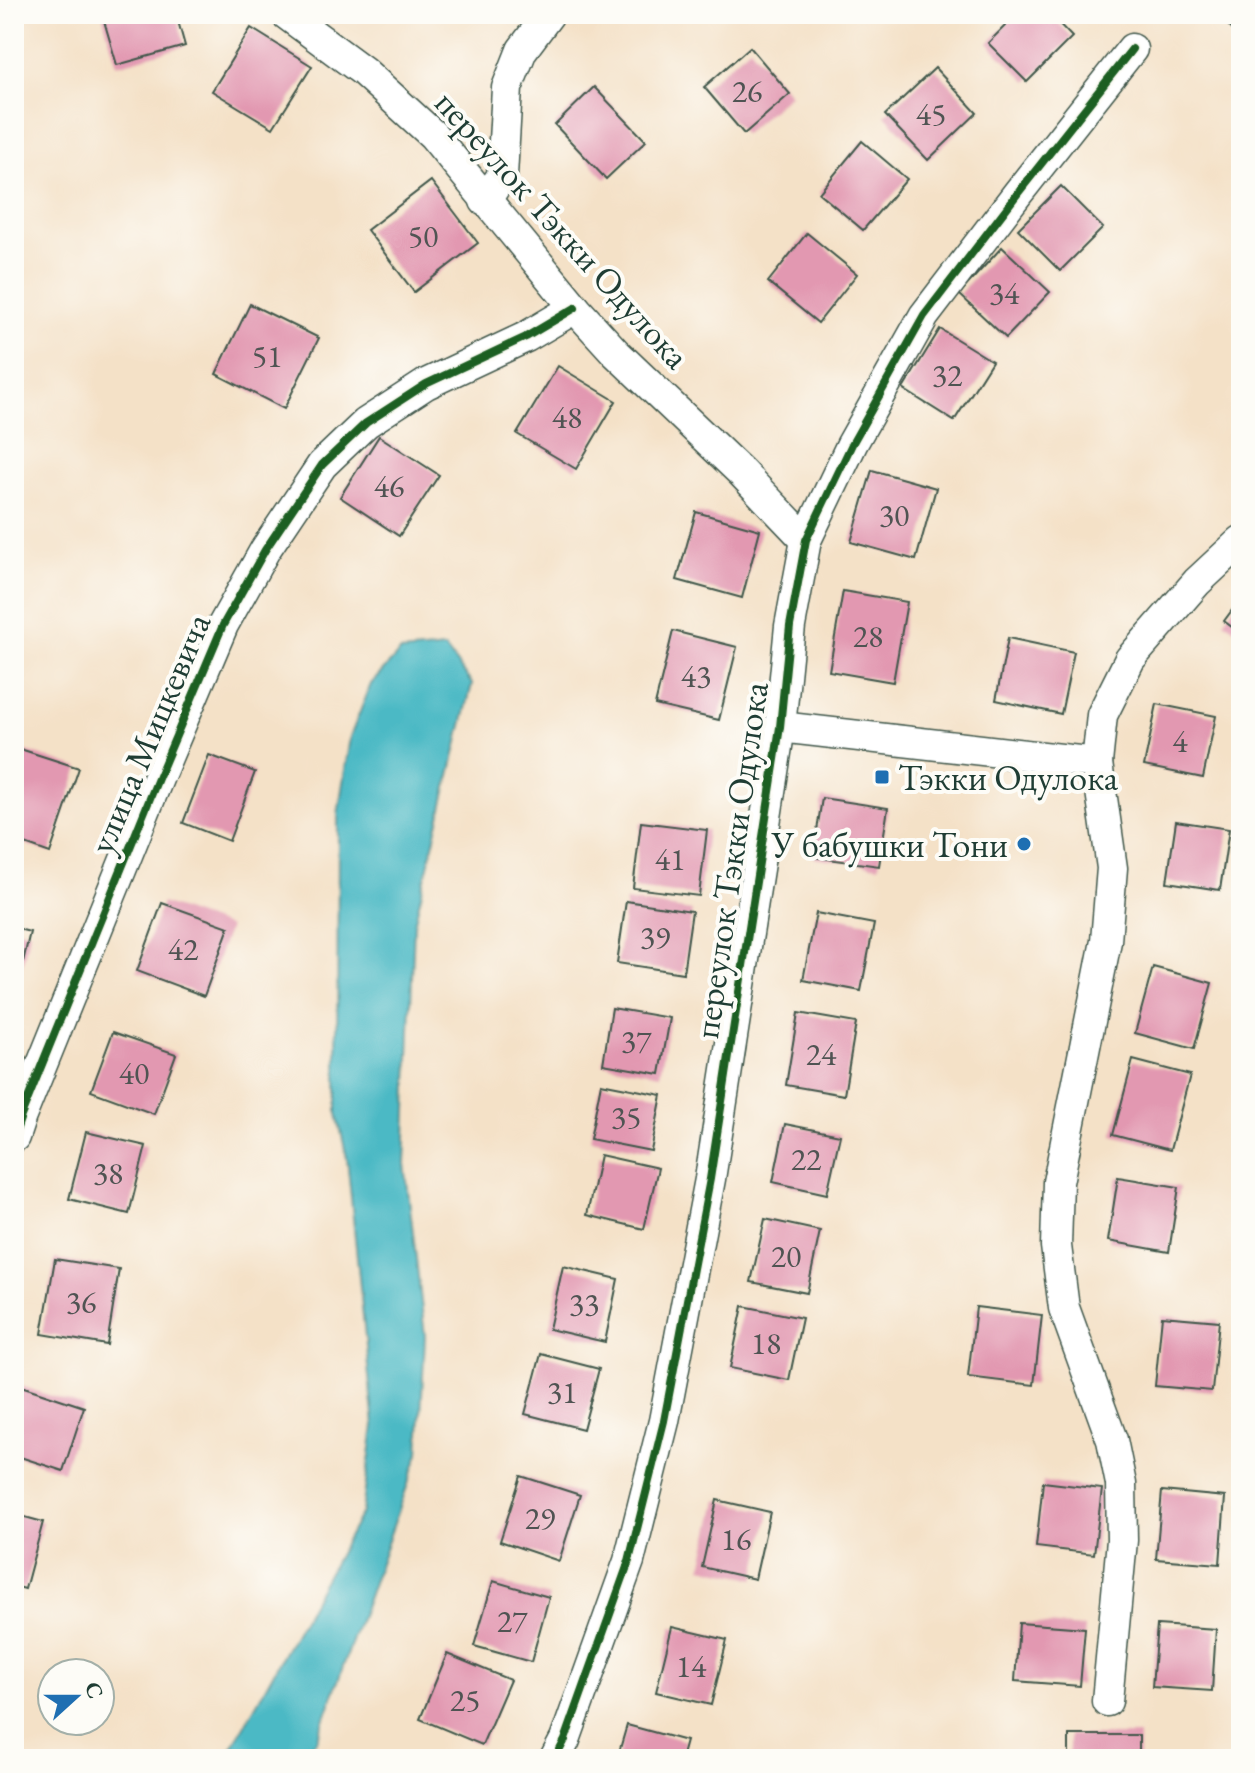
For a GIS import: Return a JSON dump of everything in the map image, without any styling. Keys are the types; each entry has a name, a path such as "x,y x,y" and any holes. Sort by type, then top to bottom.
{"street":[{"name":"переулок Тэкки Одулока","path":"286,14 363,71 433,135 485,201 616,353 741,472 806,540"},
{"path":"485,201 502,176 507,88 522,50 549,14"},
{"name":"переулок Тэкки Одулока","path":"555,1759 565,1740 629,1561 664,1421 710,1179 780,727 790,626 806,540 852,444 924,316 1132,49"},
{"name":"улица Мицкевича","path":"16,1123 223,625 265,550 322,465 366,423 426,384 526,337 575,308"},
{"path":"1107,1701 1122,1540 1121,1484 1112,1440 1064,1308 1056,1246 1058,1182 1106,941 1112,868 1097,763 1102,715 1130,659 1197,582 1241,541"},
{"path":"780,727 1097,763"}],"water":[{"path":"445,648 472,684 414,924 405,1164 425,1336 419,1453 317,1740 298,1759 221,1759 232,1748 362,1512 374,1426 347,1158 337,1114 338,815 350,737 371,684 400,652"}],"building":[{"path":"102,14 176,14 185,46 117,65"},
{"path":"618,14 639,14 630,24"},
{"path":"1017,14 1050,14 1072,37 1027,82 988,43"},
{"path":"1219,14 1241,14 1241,25 1233,31"},
{"path":"251,28 312,66 273,128 212,91"},
{"path":"750,47 790,94 744,134 704,87"},
{"path":"935,68 977,113 928,160 885,115"},
{"path":"594,87 646,141 606,179 555,125"},
{"path":"862,141 907,179 863,230 819,193"},
{"path":"431,181 478,243 414,292 367,230"},
{"path":"1061,186 1103,228 1060,271 1018,229"},
{"path":"807,233 857,274 818,323 768,282"},
{"path":"1002,247 1050,292 1006,338 959,294"},
{"path":"250,304 319,338 284,409 216,374"},
{"path":"940,329 992,361 954,421 903,389"},
{"path":"558,366 616,401 576,469 517,434"},
{"path":"379,436 439,475 399,536 340,497"},
{"path":"872,470 936,488 916,560 851,542"},
{"path":"696,512 760,530 742,598 677,580"},
{"path":"843,591 907,602 893,682 829,671"},
{"path":"1241,598 1241,634 1224,621"},
{"path":"673,631 737,647 719,720 655,705"},
{"path":"1008,638 1074,652 1061,714 996,700"},
{"path":"1157,704 1216,716 1203,778 1144,766"},
{"path":"14,747 79,768 50,853 14,840"},
{"path":"209,755 255,772 229,841 183,823"},
{"path":"822,798 888,808 879,866 813,857"},
{"path":"1176,821 1229,829 1220,890 1167,882"},
{"path":"641,822 707,830 699,896 633,888"},
{"path":"626,901 692,911 683,973 617,963"},
{"path":"162,903 229,927 204,996 137,971"},
{"path":"816,913 874,924 861,991 803,980"},
{"path":"14,928 30,932 15,996 14,996"},
{"path":"1153,967 1212,983 1194,1049 1135,1033"},
{"path":"612,1008 670,1018 660,1074 603,1064"},
{"path":"798,1013 856,1023 844,1095 786,1085"},
{"path":"113,1032 176,1054 154,1114 91,1091"},
{"path":"1133,1060 1190,1075 1170,1150 1113,1135"},
{"path":"601,1083 662,1095 651,1151 590,1139"},
{"path":"785,1124 840,1135 827,1194 773,1182"},
{"path":"86,1132 146,1146 129,1214 69,1199"},
{"path":"600,1155 658,1168 644,1229 587,1215"},
{"path":"1118,1177 1179,1187 1169,1252 1108,1241"},
{"path":"765,1219 820,1231 807,1293 751,1282"},
{"path":"55,1259 119,1269 107,1345 42,1334"},
{"path":"563,1266 618,1279 605,1342 549,1329"},
{"path":"743,1306 802,1318 789,1380 730,1368"},
{"path":"976,1307 1042,1315 1034,1385 968,1377"},
{"path":"1162,1316 1219,1321 1212,1391 1155,1386"},
{"path":"541,1354 599,1369 583,1429 525,1414"},
{"path":"21,1386 84,1407 63,1471 14,1455 14,1407"},
{"path":"521,1476 580,1495 559,1561 500,1541"},
{"path":"1043,1482 1102,1489 1094,1554 1036,1547"},
{"path":"1162,1491 1225,1497 1220,1564 1156,1559"},
{"path":"717,1500 770,1512 755,1579 702,1567"},
{"path":"14,1514 43,1522 25,1589 14,1586"},
{"path":"493,1581 549,1597 531,1662 474,1646"},
{"path":"1019,1623 1085,1628 1080,1686 1015,1681"},
{"path":"1157,1625 1216,1629 1212,1691 1152,1687"},
{"path":"672,1627 727,1640 711,1705 656,1692"},
{"path":"447,1654 510,1680 482,1745 420,1719"},
{"path":"627,1725 686,1741 681,1759 617,1759"},
{"path":"1069,1735 1139,1735 1139,1759 1069,1759"}],"cycle path":[{"path":"555,1759 565,1740 629,1561 664,1421 710,1179 780,727 790,626 806,540 852,444 924,316 1132,49"},
{"path":"14,1137 223,625 265,550 322,465 366,423 426,384 526,337 575,308"}],"place":[{"name":"Тэкки Одулока","path":"882,777"},
{"name":"У бабушки Тони","path":"1024,844"}]}
